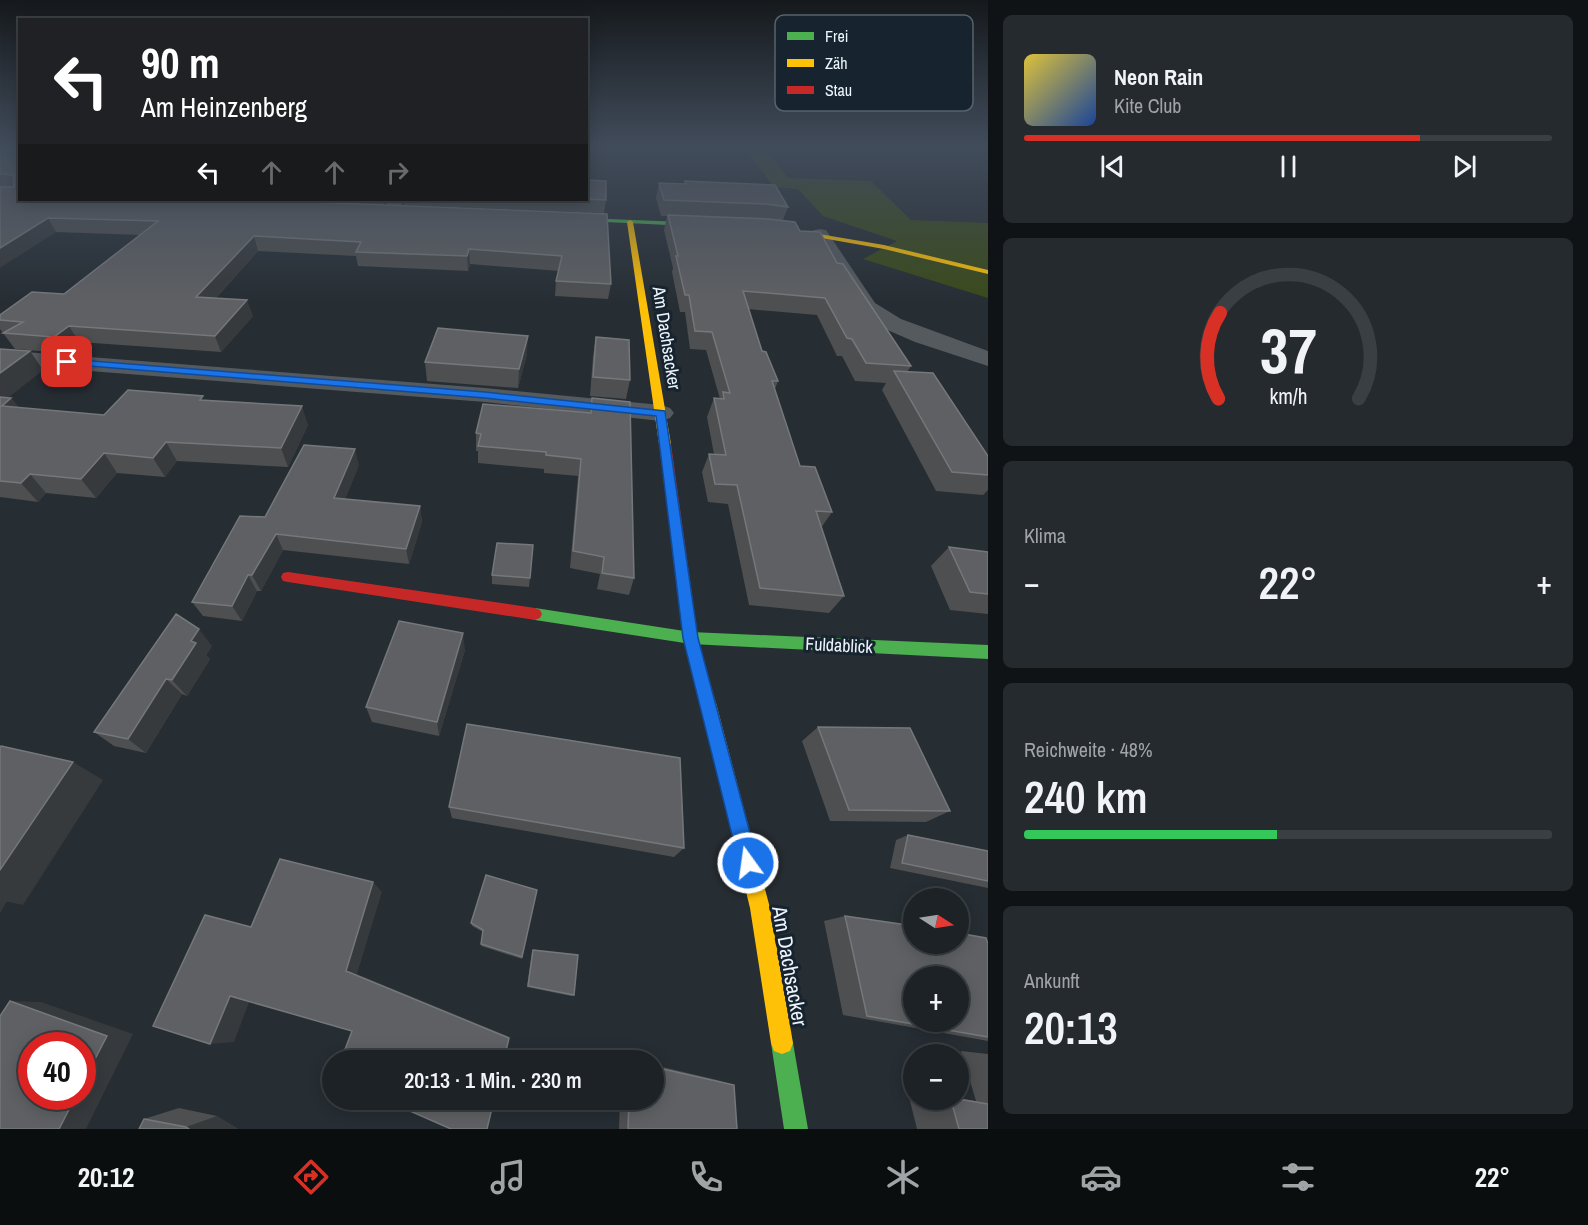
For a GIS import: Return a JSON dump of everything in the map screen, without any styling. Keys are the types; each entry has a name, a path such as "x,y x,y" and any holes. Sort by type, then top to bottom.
{"street":[{"path":"594,220 725,225"},
{"name":"Am Dachsacker","path":"630,222 661,413 691,638 760,908 796,1129"},
{"path":"761,227 820,234 939,258 988,272"},
{"path":"820,234 868,307 893,324 923,337 988,358"},
{"path":"0,357 485,395 661,413"},
{"path":"288,577 691,638"},
{"name":"Fuldablick","path":"691,638 988,652"}],"green space":[{"path":"807,199 889,199 911,220 988,223 988,298 863,259 897,241 823,216"}],"building":[{"path":"0,199 18,199 18,201 286,201 607,214 611,284 556,281 562,256 469,249 467,256 356,252 361,242 254,236 196,297 247,300 215,336 69,326 54,337 3,333 23,322 0,320 0,315 32,292 64,294 158,221 48,218 0,248"},
{"path":"783,199 788,207 766,204 664,200"},
{"path":"668,215 795,222 800,231 820,232 837,263 843,264 911,366 866,363 852,339 847,338 825,298 743,291 762,351 766,352 778,381 772,381 800,466 815,467 832,512 816,511 844,596 760,588 737,485 715,484 709,454 726,455 714,398 724,399 723,392 730,393 712,332 695,331 689,295 685,295"},
{"path":"438,328 528,336 519,369 425,362"},
{"path":"596,337 629,340 630,380 593,377"},
{"path":"0,349 30,351 0,373"},
{"path":"894,371 933,373 988,456 988,475 952,472"},
{"path":"128,390 203,396 200,400 302,406 281,448 166,442 153,458 104,453 81,479 30,474 21,483 0,481 0,397 11,398 2,406 104,415"},
{"path":"592,398 630,402 634,578 602,573 604,557 573,551 581,459 546,455 546,452 478,446 481,434 476,433 483,404 591,413"},
{"path":"304,445 355,449 334,498 420,506 406,549 276,534 252,575 248,575 232,606 192,602 240,516 265,517"},
{"path":"497,543 533,545 530,578 492,575"},
{"path":"949,547 988,552 988,594 970,592"},
{"path":"176,614 199,629 191,641 196,643 172,680 166,679 128,739 94,732"},
{"path":"399,621 463,633 437,722 366,707"},
{"path":"467,724 680,758 684,848 449,807"},
{"path":"818,727 910,728 950,811 849,810"},
{"path":"0,747 73,762 0,870"},
{"path":"908,835 988,851 988,881 902,863"},
{"path":"280,859 373,882 346,971 509,1038 506,1050 345,1050 352,1031 230,996 210,1044 153,1026 205,915 251,927"},
{"path":"486,875 537,890 522,957 481,944 483,930 471,923"},
{"path":"845,916 903,924 903,954 969,954 969,935 986,938 988,944 988,1037 959,1032 969,1032 969,966 903,966 903,1022 867,1016"},
{"path":"533,950 578,955 574,995 528,986"},
{"path":"10,1001 96,1032 18,1032 18,1110 69,1110 59,1129 0,1129 0,1016"},
{"path":"96,1032 107,1036 96,1057"},
{"path":"664,1069 734,1085 737,1129 628,1129 629,1110 664,1110"},
{"path":"969,1101 988,1104 988,1129 959,1129 954,1110 969,1110"},
{"path":"408,1110 492,1110 487,1129 451,1129"},
{"path":"144,1119 186,1127 189,1129 139,1129"}],"traffic: fast":[{"path":"608,221 709,225"},
{"path":"535,614 691,638 988,652"},
{"path":"782,1043 796,1129"}],"traffic: slow":[{"path":"630,222 665,444"},
{"path":"778,229 884,247 988,272"},
{"path":"708,703 760,908 782,1043"}],"traffic: jam":[{"path":"665,444 691,638 708,703"},
{"path":"288,577 535,614"}],"route":[{"path":"67,362 485,395 661,413 691,638 748,863"}]}
